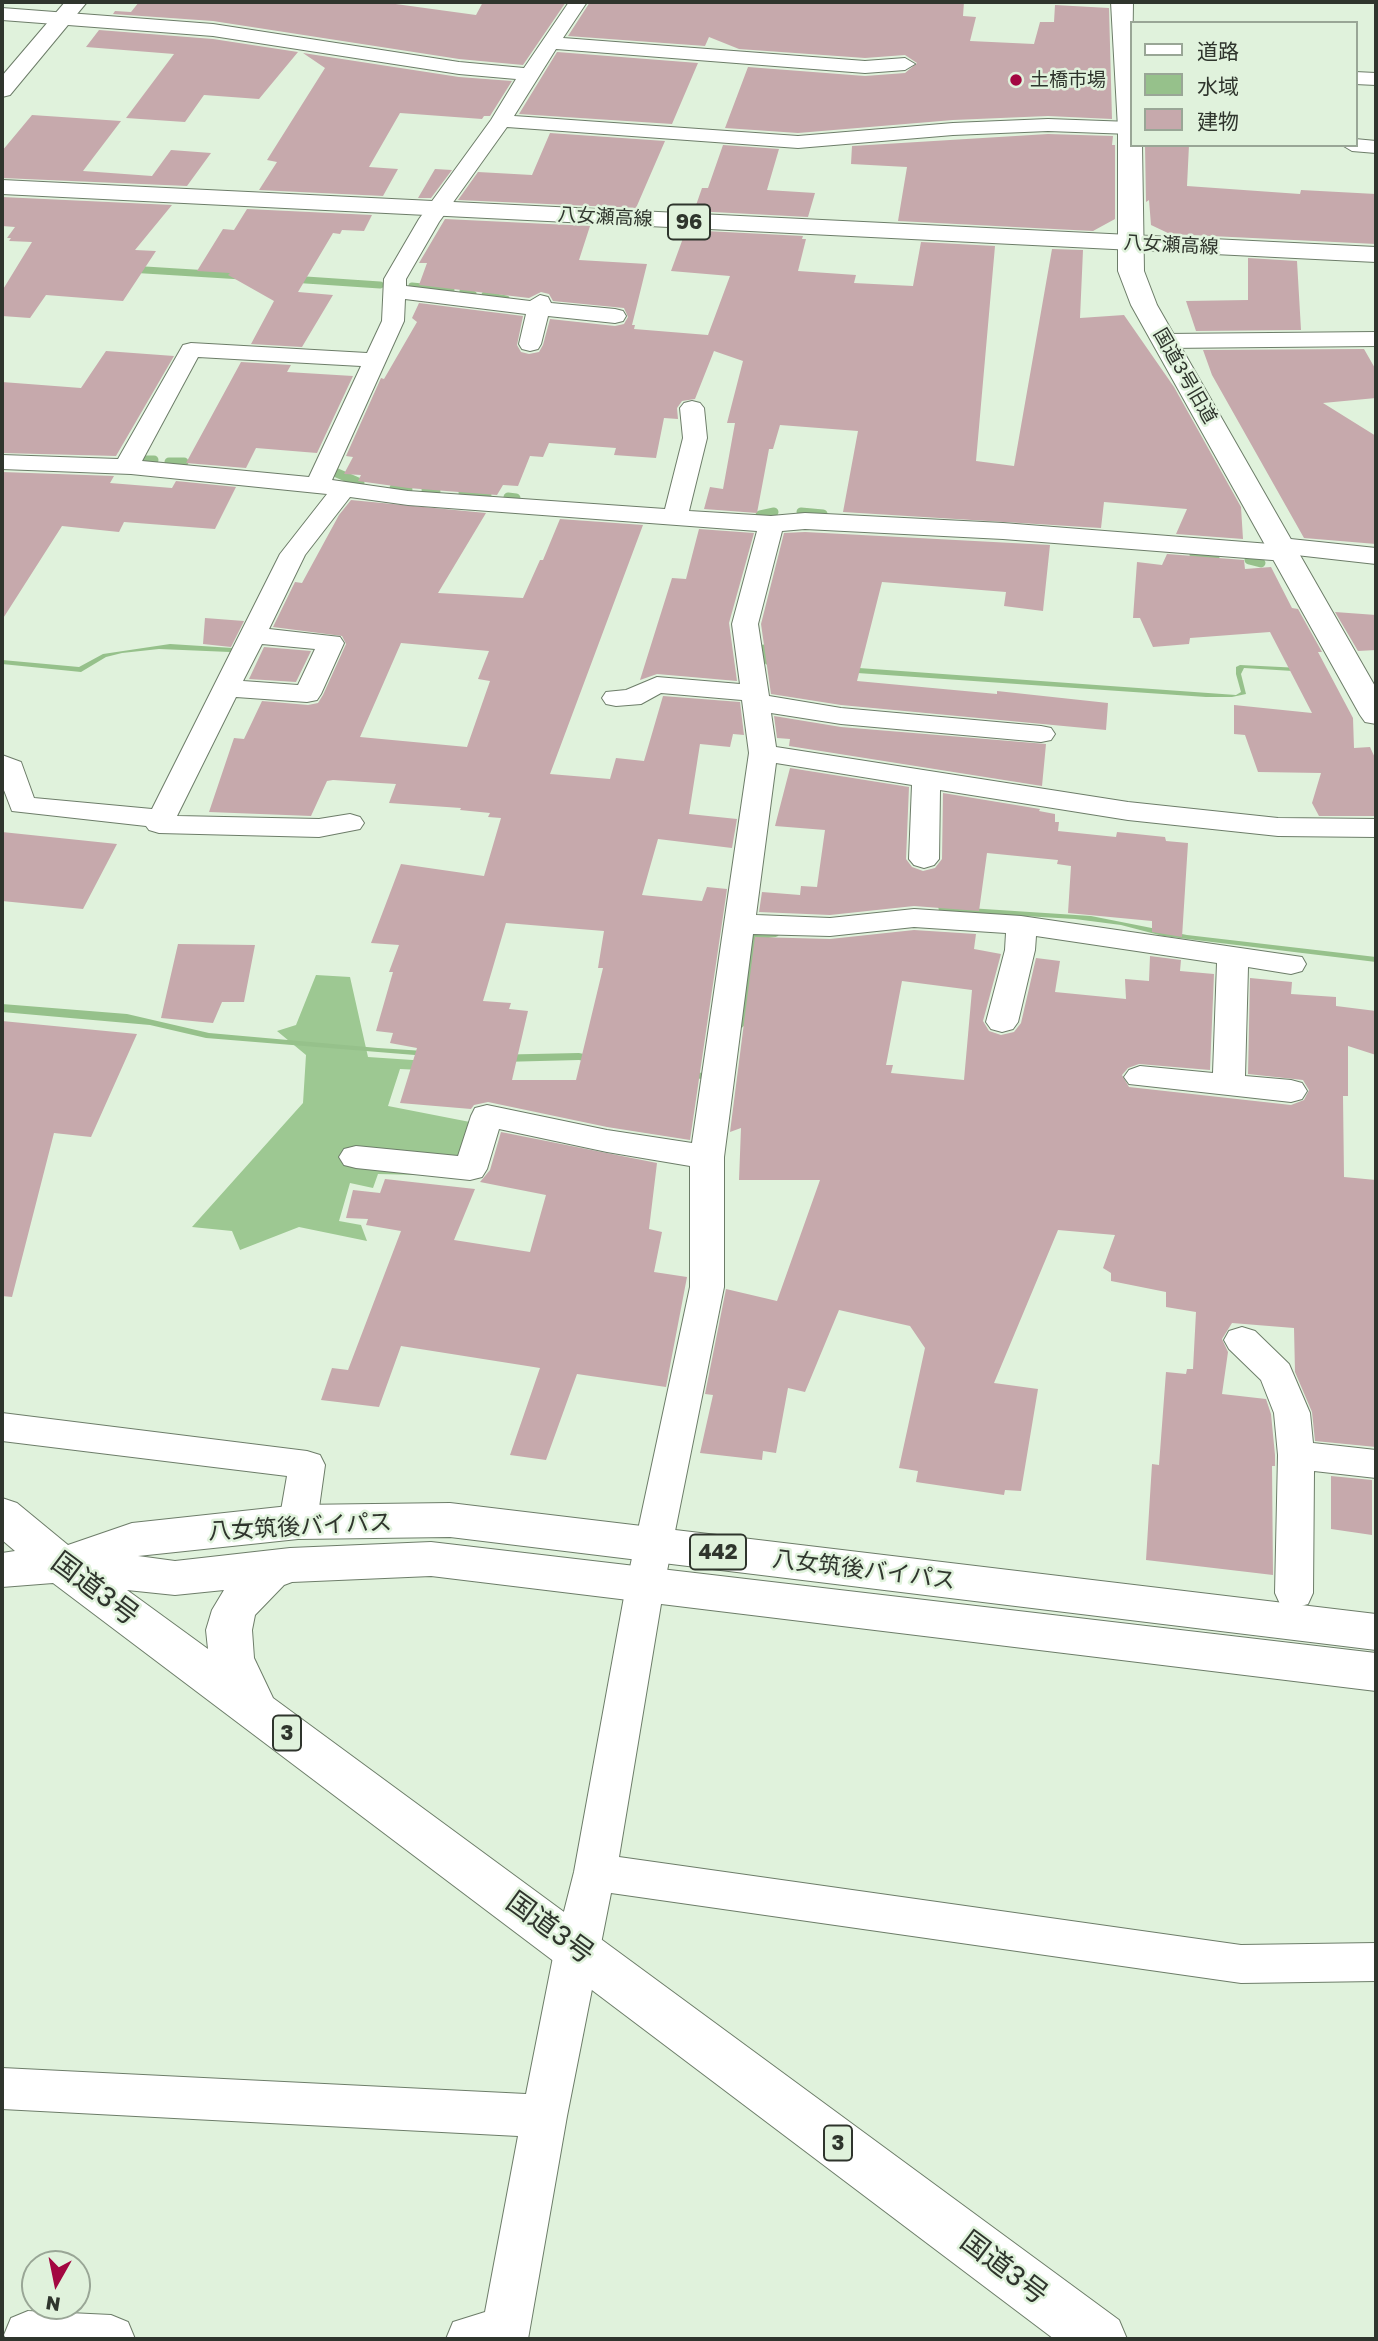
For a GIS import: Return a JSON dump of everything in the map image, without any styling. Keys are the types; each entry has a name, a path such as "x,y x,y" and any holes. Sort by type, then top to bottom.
{"main road":[{"name":"国道3号旧道","path":"1122,2 1130,96"},
{"path":"2,90 69,10"},
{"name":"国道3号旧道","path":"1131,147 1131,271 1144,305 1376,715"},
{"name":"八女瀬高線","path":"2,187 1376,255"},
{"name":"国道3号","path":"2,1515 61,1565 577,1947 1099,2339"},
{"name":"八女筑後バイパス","path":"61,1565 132,1540 298,1522 450,1520 650,1565 1376,1672"},
{"name":"八女筑後バイパス","path":"2,1570 61,1565 175,1578 290,1565 431,1559 650,1565 1376,1632"},
{"path":"257,1710 231,1658 229,1630 234,1610 247,1592 268,1573 290,1565"}],"street":[{"path":"350,822 318,828 159,824 293,554 330,487 374,360 393,321 395,279 430,219 501,121 578,2"},
{"path":"2,14 69,10 458,68 529,74"},
{"path":"551,43 865,67 905,64"},
{"path":"1357,78 1376,79"},
{"path":"501,121 798,142 953,129 1048,125 1130,128"},
{"path":"1357,145 1376,147"},
{"path":"394,291 615,316"},
{"path":"530,344 540,306"},
{"path":"1166,341 1376,339"},
{"path":"126,467 191,350 374,360"},
{"path":"675,517 695,438 692,408"},
{"path":"2,462 126,467 447,500 771,524 806,521 1003,531 1287,556 1376,556"},
{"path":"432,523 447,500"},
{"path":"493,2337 544,2116 577,1947 595,1872 650,1565 707,1287 707,1165 764,753 746,624 771,524"},
{"path":"1287,556 1376,575"},
{"path":"228,688 307,695 331,643 254,635"},
{"path":"616,698 631,698 657,685 755,697 841,716 1022,739"},
{"path":"764,753 926,781 1182,817 1278,827 1376,828"},
{"path":"2,763 11,768 22,805 161,818"},
{"path":"924,859 926,781"},
{"path":"740,924 830,927 914,918 1021,925 1291,964"},
{"path":"1002,1022 1020,950 1021,925"},
{"path":"1229,1085 1233,956"},
{"path":"1140,1077 1291,1091"},
{"path":"356,1157 470,1169 487,1116 707,1165"},
{"path":"595,1156 707,1165"},
{"path":"1242,1340 1276,1373 1292,1413 1296,1455 1293,1593"},
{"path":"2,1427 307,1465 298,1522"},
{"path":"1296,1455 1376,1464"},
{"path":"595,1872 1241,1964 1376,1962"},
{"path":"2,2088 544,2116"},
{"path":"28,2335 111,2339"}],"shaded area":[{"path":"316,975 350,977 368,1057 487,1065 484,1073 400,1069 388,1106 470,1122 463,1176 378,1174 373,1188 350,1183 339,1221 361,1225 367,1241 299,1227 240,1250 232,1231 192,1227 303,1103 306,1055 277,1031 296,1025"}],"water":[{"path":"170,644 233,648 230,652 159,649 122,653 106,657 81,672 2,664 2,660 79,667 103,654"},
{"path":"770,644 775,662 1236,695 1241,692 1236,674 1236,667 1240,665 1321,669 1309,672 1244,668 1241,674 1246,694 1232,697 1206,697 770,667 763,662 759,645"},
{"path":"938,906 1091,916 1187,935 1376,957 1376,962 1163,936 1121,925 1075,919 939,911"},
{"path":"2,1004 127,1014 209,1033 378,1048 486,1055 579,1053 641,1066 703,1073 703,1079 639,1073 579,1060 501,1062 206,1038 150,1025 2,1012"}],"building":[{"path":"139,2 381,2 476,15 483,2 566,2 523,65 459,59 213,21 113,14 115,11 131,12"},
{"path":"590,2 964,2 963,16 976,17 970,41 1034,44 1040,22 1054,22 1055,5 1109,8 1112,119 1048,116 953,120 798,133 725,128 748,67 865,76 905,73 917,63 905,55 865,58 739,49 709,37 705,46 568,36"},
{"path":"99,30 213,39 298,52 259,99 204,95 185,122 126,118 174,54 86,47"},
{"path":"557,52 698,63 672,124 519,114"},
{"path":"303,53 459,77 512,81 490,116 484,116 482,119 400,113 369,167 398,169 383,196 259,190 277,162 267,160 325,68"},
{"path":"32,115 121,121 83,171 152,176 171,150 211,153 187,186 2,178 2,151"},
{"path":"550,133 665,141 636,208 458,200 478,172 532,175"},
{"path":"1048,134 1113,136 1115,219 1093,231 898,221 907,167 851,164 852,146"},
{"path":"723,145 779,149 767,190 815,193 808,217 694,211 702,188 708,188"},
{"path":"1145,147 1189,147 1187,186 1300,194 1301,190 1376,194 1376,244 1170,234 1151,225 1149,200 1146,202"},
{"path":"435,169 452,170 431,198 418,198"},
{"path":"2,197 172,205 135,250 156,251 123,301 46,295 30,318 2,316 2,291 32,242 9,241 11,238 7,238 15,227 2,226"},
{"path":"247,209 372,215 364,231 342,230 340,234 333,233 298,292 333,295 302,347 251,344 274,301 228,275 230,273 197,271 223,229 234,230"},
{"path":"445,219 590,226 579,260 647,264 632,325 635,325 634,329 708,335 730,276 671,271 686,230 803,236 802,239 806,239 798,271 856,275 854,283 913,286 921,242 995,246 976,461 1014,466 1052,249 1083,250 1080,318 1124,315 1174,387 1241,507 1243,539 1176,534 1187,509 1104,502 1101,528 843,512 858,431 780,425 773,449 769,449 757,513 704,509 710,487 723,489 735,423 727,423 743,361 714,351 695,399 682,401 677,408 678,419 664,418 656,458 614,455 616,448 549,443 543,457 530,456 518,486 503,485 497,495 358,481 361,475 344,474 353,457 346,456 381,378 384,379 417,322 412,318 419,303 523,316 517,345 521,352 529,354 539,352 550,319 615,326 624,324 628,317 624,308 553,301 549,294 541,292 529,298 419,285 427,263 419,263"},
{"path":"1248,258 1297,261 1301,330 1196,331 1186,301 1248,300"},
{"path":"1364,349 1376,370 1376,398 1323,403 1376,436 1376,544 1304,538 1212,375 1203,350"},
{"path":"106,351 174,356 116,456 2,453 2,382 81,388"},
{"path":"241,362 291,365 287,372 353,376 317,453 256,448 246,468 186,463"},
{"path":"2,472 114,476 110,483 172,488 176,481 236,487 215,529 124,522 119,532 62,526 2,620"},
{"path":"351,500 486,513 438,593 523,598 560,519 643,525 550,774 610,779 616,758 644,761 663,696 740,702 744,735 733,734 730,747 700,744 689,814 737,819 732,848 658,839 642,895 702,901 707,887 727,889 690,1140 607,1127 488,1102 474,1105 471,1109 400,1103 417,1048 390,1043 393,1033 376,1031 393,972 389,972 399,945 371,943 401,864 484,876 501,818 488,817 490,813 460,810 461,808 389,803 396,784 333,780 327,781 311,816 209,812 234,738 244,739 262,701 308,705 318,703 346,644 342,636 273,627 295,582 302,583 339,515","holes":["401,643 489,651 478,679 490,681 467,747 360,737","506,923 604,931 598,968 603,968 576,1080 512,1080 528,1011 509,1009 511,1003 483,1001"]},
{"path":"699,529 754,533 729,623 737,681 657,674 640,680 672,578 686,579"},
{"path":"784,533 1050,545 1043,611 1004,606 1006,592 882,582 857,681 997,694 997,691 1108,703 1106,730 841,705 771,694 761,624"},
{"path":"1167,554 1244,560 1245,569 1271,567 1292,608 1298,609 1322,652 1318,652 1353,718 1354,748 1370,747 1376,760 1376,816 1319,816 1312,803 1321,773 1258,772 1245,735 1234,734 1234,705 1312,713 1270,632 1190,638 1189,644 1153,647 1140,618 1133,618 1137,562 1162,565"},
{"path":"1335,612 1376,615 1376,650 1358,651"},
{"path":"205,618 244,621 231,647 203,644"},
{"path":"264,647 311,651 296,682 249,679"},
{"path":"774,716 841,727 1046,744 1042,786 789,746 790,739 777,738"},
{"path":"790,768 909,787 906,859 912,867 923,871 935,868 942,859 943,793 1040,809 1039,811 1055,814 1055,822 1059,822 1058,831 1116,837 1117,832 1165,837 1166,841 1188,843 1182,937 1152,932 1152,921 1068,913 1071,866 1057,864 1058,860 987,853 979,911 914,906 830,915 759,912 762,892 800,895 801,886 817,887 825,830 775,826"},
{"path":"2,832 117,844 83,909 2,901"},
{"path":"914,930 976,934 974,949 1001,954 983,1021 989,1031 1001,1035 1014,1032 1021,1023 1036,958 1060,961 1055,992 1126,999 1125,979 1149,981 1150,956 1181,960 1180,971 1214,974 1210,1070 1139,1064 1128,1068 1122,1075 1129,1087 1291,1105 1304,1100 1309,1090 1303,1080 1248,1074 1250,978 1292,982 1291,994 1336,997 1336,1006 1376,1011 1376,1055 1348,1046 1348,1096 1343,1096 1344,1177 1376,1180 1376,1447 1315,1441 1312,1412 1295,1372 1294,1328 1232,1323 1222,1339 1228,1352 1222,1394 1266,1399 1271,1414 1275,1455 1275,1466 1272,1466 1273,1575 1146,1560 1152,1464 1159,1465 1166,1372 1186,1374 1187,1369 1193,1369 1196,1312 1166,1307 1166,1292 1111,1281 1111,1273 1103,1268 1115,1235 1058,1230 994,1383 1038,1389 1021,1491 1005,1490 1004,1495 916,1482 918,1471 899,1468 925,1348 910,1326 839,1310 805,1392 788,1388 776,1453 763,1451 762,1460 700,1453 713,1395 705,1394 726,1289 777,1301 820,1180 739,1180 741,1128 730,1132 755,937 830,939","holes":["902,981 972,990 964,1080 891,1073 893,1065 886,1065"]},
{"path":"178,944 255,945 244,1002 222,1002 213,1023 161,1018"},
{"path":"2,1021 137,1034 91,1137 54,1133 12,1297 2,1296"},
{"path":"501,1132 657,1163 649,1229 662,1232 654,1272 687,1277 666,1387 577,1374 546,1460 510,1455 540,1368 401,1346 379,1407 321,1400 332,1368 348,1370 401,1231 366,1225 368,1219 346,1218 353,1190 380,1193 385,1179 475,1189 454,1240 530,1252 546,1195 480,1182 490,1170"},
{"path":"1331,1476 1372,1480 1372,1535 1331,1529"}],"waterway":[{"path":"129,269 242,276"},
{"path":"291,279 380,285"},
{"path":"412,286 451,290"},
{"path":"463,291 473,294"},
{"path":"485,295 506,299"},
{"path":"142,460 154,460"},
{"path":"169,462 184,462"},
{"path":"337,473 360,483"},
{"path":"394,488 408,489"},
{"path":"426,490 436,491"},
{"path":"463,493 487,495"},
{"path":"508,497 516,498"},
{"path":"760,515 774,512"},
{"path":"801,512 823,514"},
{"path":"1194,555 1215,557"},
{"path":"1249,560 1261,563"},
{"path":"740,1023 754,935 775,932"}],"place":[{"name":"土橋市場","path":"1016,80"}]}
